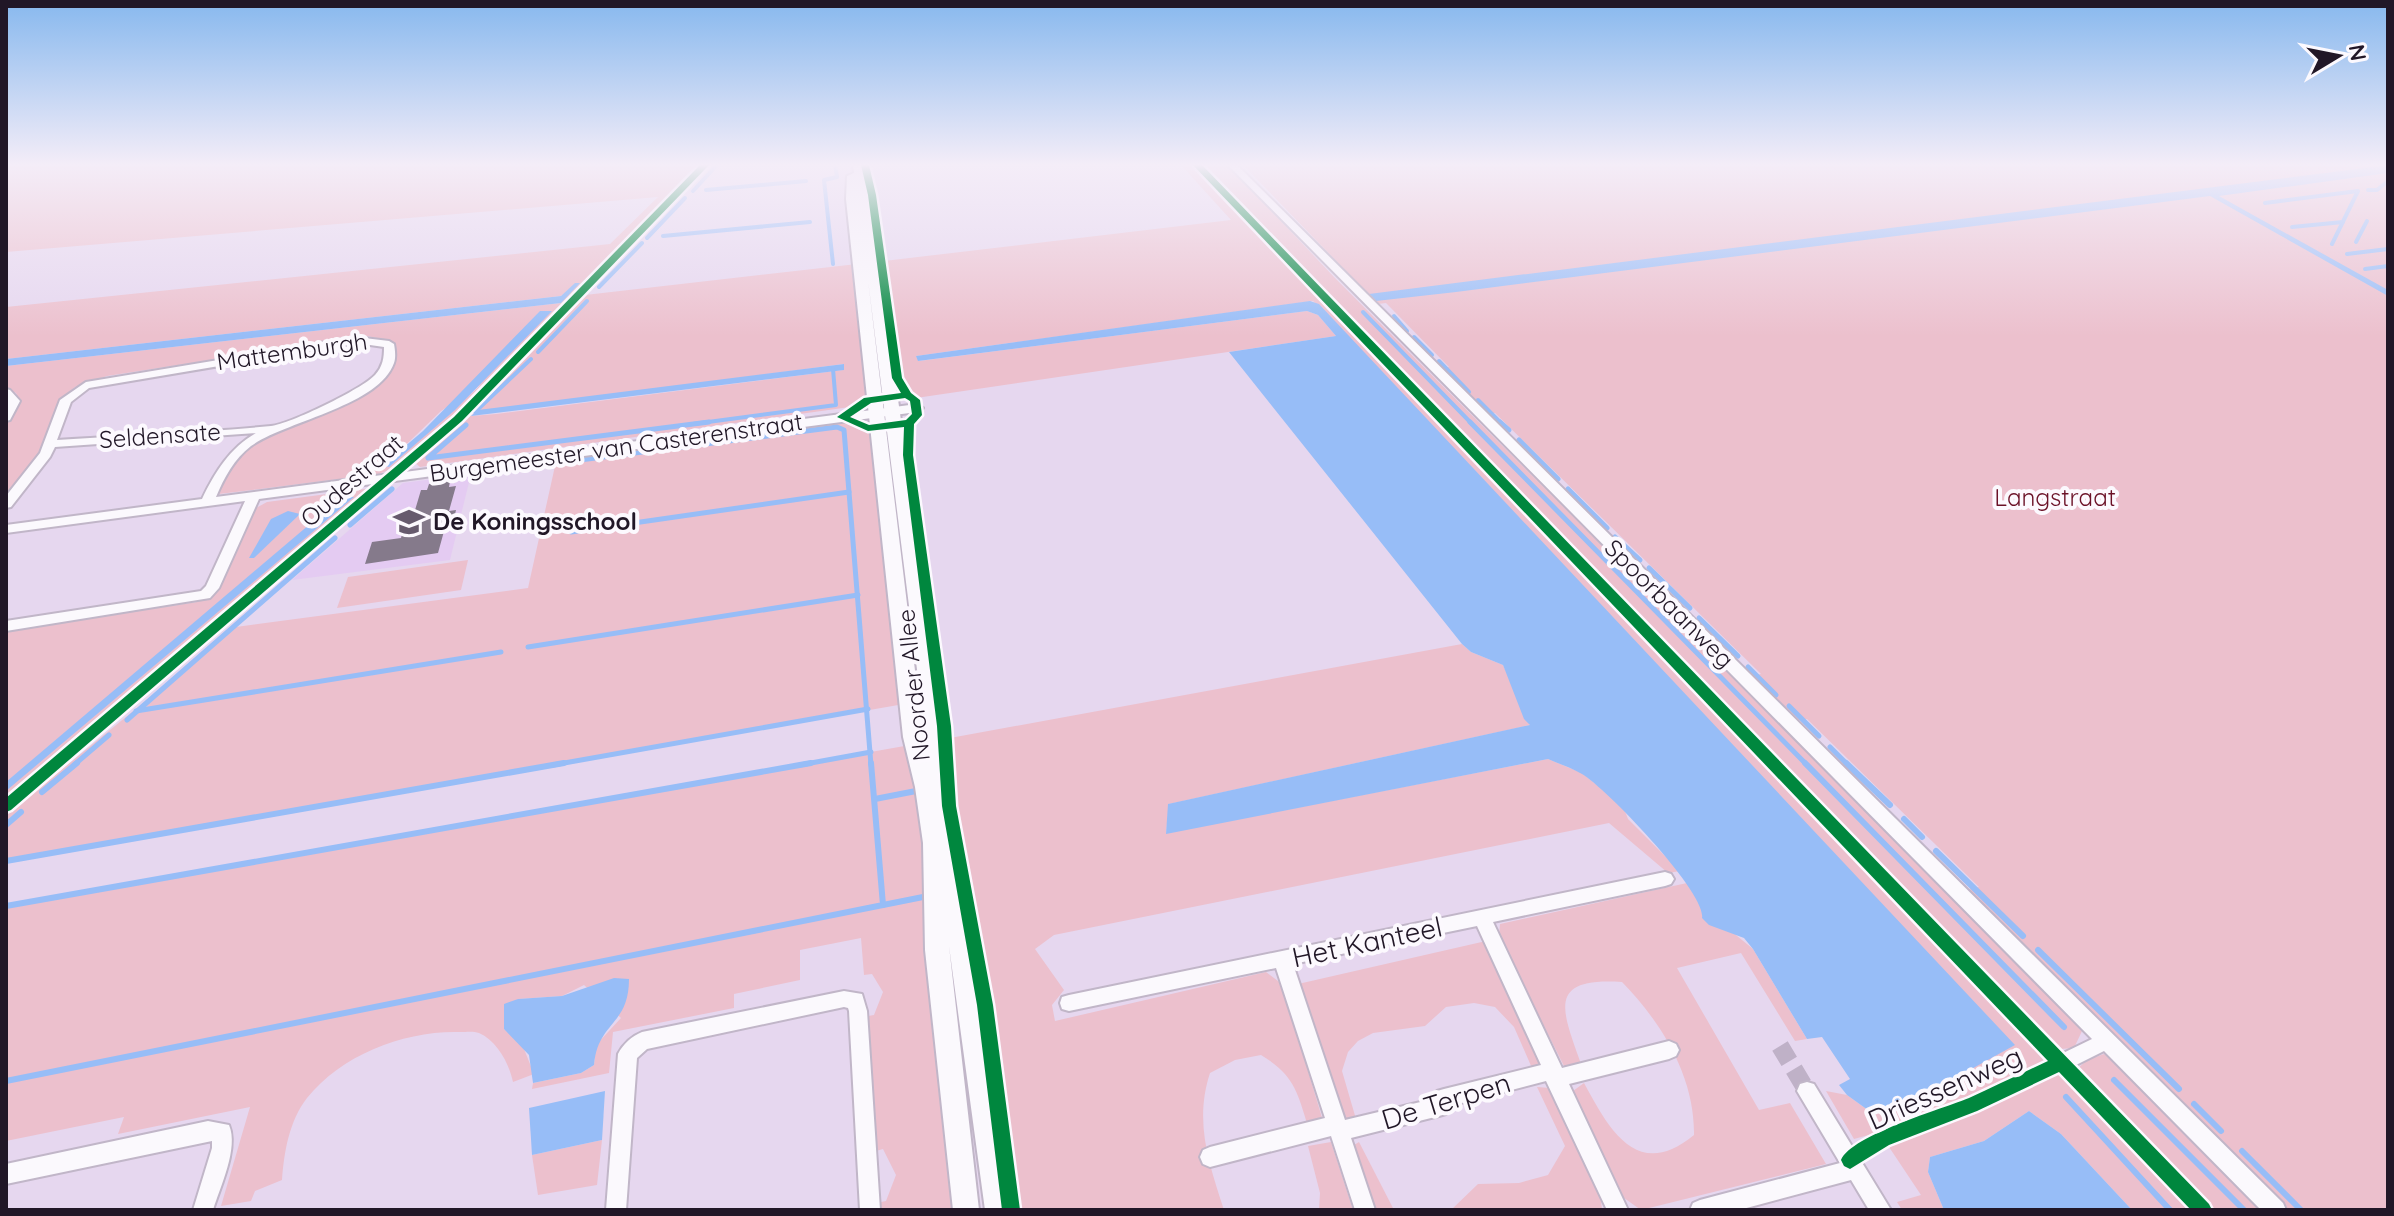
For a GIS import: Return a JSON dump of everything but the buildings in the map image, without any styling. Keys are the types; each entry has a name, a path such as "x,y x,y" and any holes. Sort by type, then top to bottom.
{"street":[{"name":"Noorder Allee","path":"861,222 885,412 935,733 934,765 998,1210"},
{"name":"Noorder Allee","path":"863,222 864,242"},
{"name":"Spoorbaanweg","path":"1289,222 2276,1210"},
{"name":"Mattemburgh","path":"6,504 34,472 50,444 66,400 80,388 99,380 356,340 375,339 389,344 392,352 389,361 360,392 323,411 270,429 234,456 207,503"},
{"path":"6,392 14,401 6,417"},
{"name":"Burgemeester van Casterenstraat","path":"6,529 917,408"},
{"name":"Noorder Allee","path":"885,412 913,737 921,764 939,914 937,950 966,1210"},
{"name":"Seldensate","path":"50,444 270,429"},
{"path":"6,626 205,595 212,588 254,496"},
{"name":"Het Kanteel","path":"1069,1003 1665,879"},
{"path":"1482,918 1618,1210"},
{"path":"1282,959 1365,1210"},
{"path":"616,1210 628,1054 634,1047 642,1041 844,999 855,1000 870,1210"},
{"path":"2062,1063 2106,1041"},
{"name":"De Terpen","path":"1210,1157 1439,1107 1444,1098 1669,1050"},
{"path":"1807,1091 1881,1210"},
{"path":"6,1174 208,1131 222,1132 222,1148 203,1210"},
{"path":"1700,1210 1855,1169"}],"shaded area":[{"name":"De Koningsschool","path":"471,474 450,560 292,580 403,483"}],"green space":[{"path":"6,222 365,222 6,252"},
{"path":"633,222 646,222 453,419 396,467 379,474 219,494 231,466 251,446 276,431 358,395 380,377 397,351 392,341 367,336 107,376 75,387 66,395 51,420 43,449 6,498 6,421 19,402 16,393 6,388 6,366 561,303 572,287 561,296 6,359 6,307 610,244","holes":["482,384 389,467 384,466 441,411"]},
{"path":"1216,222 1249,222 1979,979 2041,1049 2045,1059 2041,1066 1905,1125 1854,1139 1826,1091 1847,1095 1872,1113 1897,1110 1347,335 1313,301 916,356 919,361 1307,311 1318,315 1336,336 916,398 900,377 884,261"},
{"path":"1260,222 1282,222 2070,1015 2082,1031 2074,1048 2060,1049 2039,1033 1690,666"},
{"name":"Langstraat","path":"1298,222 2388,222 2388,1210 2285,1210 1964,890 1979,887 1807,719 1793,721 1749,677 1761,674 1495,413 1485,414 1439,369 1449,367 1386,303 1378,304"},
{"path":"857,264 869,396 850,407 420,467 414,462 470,413 585,295","holes":["843,364 843,370 496,414 471,416 470,413"]},
{"path":"841,421 862,431 874,431 904,704 6,861 6,815 236,627 528,588 555,466 569,459"},
{"path":"372,488 6,801 6,631 197,602 220,588 256,508 267,502"},
{"path":"468,560 461,590 337,608 348,577"},
{"path":"1462,644 1471,652 1503,665 1530,725 1169,804 1166,833 1548,759 1582,773 1623,806 1628,819 1680,871 1668,873 1609,823 1054,935 1035,949 1064,990 1052,1005 1055,1021 1266,972 1282,984 1323,1121 1308,1126 1293,1085 1272,1062 1261,1055 1235,1060 1210,1073 1203,1108 1205,1142 1224,1210 1018,1210 982,962 955,822 950,738"},
{"path":"910,745 916,765 958,1210 881,1210 881,1202 886,1201 896,1175 883,1149 876,1151 868,1016 874,1015 883,992 872,974 864,975 861,938 800,950 800,980 734,994 734,1008 613,1032 609,1073 532,1089 533,1083 581,1073 594,1065 596,1045 621,1018 584,985 562,996 518,999 504,1029 522,1044 534,1074 513,1082 501,1053 491,1041 477,1032 419,1035 376,1048 338,1069 307,1098 292,1127 282,1180 255,1191 251,1201 221,1206 250,1107 118,1134 124,1117 6,1141 6,906"},
{"path":"1687,883 1704,909 1753,949 1807,1039 1795,1041 1741,953 1677,968 1759,1110 1790,1103 1826,1164 1641,1210 1624,1198 1573,1091 1584,1083 1604,1117 1627,1144 1641,1151 1656,1153 1674,1148 1694,1135 1689,1092 1673,1052 1650,1015 1622,982 1598,982 1581,985 1571,992 1566,1001 1569,1028 1581,1064 1565,1068 1499,937 1500,924"},
{"path":"1486,941 1542,1064 1532,1068 1514,1027 1495,1007 1474,1003 1446,1007 1425,1026 1373,1033 1358,1041 1348,1052 1342,1071 1356,1119 1346,1119 1340,1114 1298,984"},
{"path":"2104,1054 2130,1074 2266,1210 2211,1210 2076,1070 2087,1060"},
{"path":"2054,1073 2066,1077 2194,1210 2132,1210 2061,1134 2029,1111 1984,1141 1930,1157 1928,1172 1944,1210 1902,1210 1897,1202 1921,1195 1887,1144"},
{"path":"1537,1087 1550,1088 1600,1190 1602,1210 1451,1210 1478,1184 1519,1183 1548,1175 1565,1146"},
{"path":"602,1140 597,1185 538,1195 532,1155"},
{"path":"1331,1142 1353,1210 1319,1210 1320,1193 1308,1146"},
{"path":"1359,1142 1394,1210 1373,1210 1351,1147"}],"water":[{"path":"1940,222 2008,222 1456,292 1376,301 1369,294"},
{"path":"2256,222 2265,222 2388,290 2388,296"},
{"path":"575,283 580,283 561,303 6,366 6,359 561,296"},
{"path":"1310,301 1319,304 2015,1045 1897,1110 1872,1113 1847,1095 1839,1085 1850,1079 1822,1037 1807,1039 1744,938 1709,925 1702,918 1689,887 1632,819 1582,774 1548,759 1166,834 1168,804 1530,725 1524,719 1503,665 1471,652 1462,644 1229,352 1336,336 1318,315 1307,311 918,361 916,356"},
{"path":"540,311 552,311 455,410 389,467 383,465 423,431"},
{"path":"844,364 844,370 471,416 478,410"},
{"path":"343,496 354,497 6,791 6,782"},
{"path":"288,511 300,514 254,558 249,558 271,519"},
{"path":"614,978 629,979 628,994 619,1015 601,1040 594,1065 581,1073 533,1083 529,1055 504,1029 504,1004 518,999 562,996"},
{"path":"605,1091 602,1140 532,1155 529,1108"},
{"path":"2029,1111 2061,1134 2132,1210 1944,1210 1928,1172 1930,1157 1984,1141"}],"waterway":[{"path":"647,238 662,222"},
{"path":"663,236 810,222"},
{"path":"828,222 833,264"},
{"path":"2292,227 2343,222"},
{"path":"2332,244 2343,222"},
{"path":"2356,242 2367,222"},
{"path":"599,287 642,243"},
{"path":"2347,254 2388,249"},
{"path":"2365,269 2388,266"},
{"path":"538,352 587,301"},
{"path":"1363,312 1472,424"},
{"path":"1394,316 1407,331"},
{"path":"1414,337 1432,355"},
{"path":"475,412 531,359"},
{"path":"1439,361 1469,392"},
{"path":"693,424 836,405 833,369"},
{"path":"1478,400 1500,422"},
{"path":"466,425 428,458 709,422"},
{"path":"1470,422 1807,765"},
{"path":"1500,422 1509,430"},
{"path":"572,461 837,427 844,430 849,492"},
{"path":"1519,440 1558,479"},
{"path":"350,525 392,489"},
{"path":"1568,489 1607,528"},
{"path":"571,532 849,492"},
{"path":"849,492 857,595"},
{"path":"1615,537 1640,560"},
{"path":"138,711 335,538"},
{"path":"1649,568 1690,608"},
{"path":"528,647 857,595"},
{"path":"857,595 867,709"},
{"path":"1699,618 1738,656"},
{"path":"138,711 501,652"},
{"path":"1748,667 1776,695"},
{"path":"1789,706 1819,736"},
{"path":"553,765 867,709"},
{"path":"867,709 870,752"},
{"path":"127,720 138,711"},
{"path":"74,765 109,735"},
{"path":"1830,747 1846,763"},
{"path":"808,763 870,752"},
{"path":"870,752 871,765"},
{"path":"42,792 77,763"},
{"path":"6,861 564,763"},
{"path":"6,906 808,763"},
{"path":"800,765 808,763"},
{"path":"871,763 883,905"},
{"path":"1805,763 2064,1027"},
{"path":"1846,763 1890,805"},
{"path":"875,799 916,791"},
{"path":"6,825 21,812"},
{"path":"1904,819 1922,837"},
{"path":"1936,851 2023,936"},
{"path":"883,905 928,896"},
{"path":"6,1081 883,905"},
{"path":"2038,950 2179,1089"},
{"path":"2114,1080 2244,1210"},
{"path":"2066,1097 2170,1210"},
{"path":"2194,1104 2221,1131"},
{"path":"2242,1151 2301,1210"}],"tunnel":[{"path":"1780,1046 1807,1091"}],"cycle path":[{"name":"Oudestraat","path":"6,806 458,419 650,222"},
{"path":"876,222 897,378 907,395 915,400 917,415 909,423 908,455 944,726 949,806 985,1005 1011,1210"},
{"path":"1252,222 2203,1210"},
{"path":"907,395 868,400 842,417 868,428 909,423"},
{"name":"Driessenweg","path":"1850,1160 1883,1139 1971,1105 2062,1063"}],"place":[{"name":"De Koningsschool","path":"409,522"}]}
